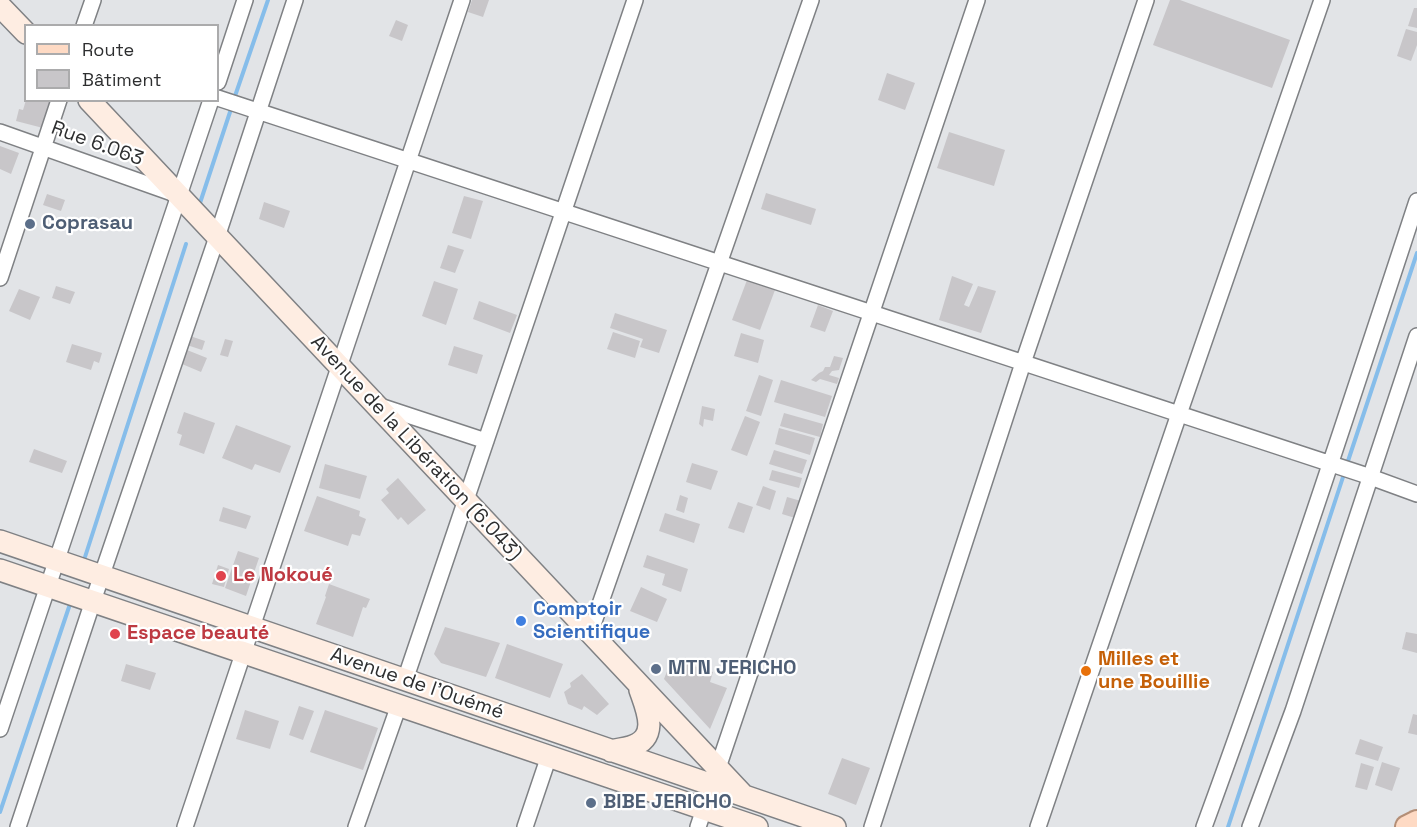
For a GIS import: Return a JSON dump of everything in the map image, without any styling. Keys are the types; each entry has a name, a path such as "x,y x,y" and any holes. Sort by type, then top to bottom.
{"main road":[{"path":"0,6 24,31"},
{"name":"Avenue de la Libération (6.043)","path":"91,102 638,684 715,777 743,795 835,827"},
{"name":"Avenue de l'Ouémé","path":"0,542 611,750 715,777"},
{"name":"Avenue de l'Ouémé","path":"0,570 549,756 701,818 757,827"},
{"path":"611,750 632,747 643,740 649,728 649,714 638,684"},
{"path":"1407,827 1417,822"}],"street":[{"path":"85,24 93,0"},
{"path":"219,79 245,0"},
{"path":"18,827 217,237 251,109 295,0"},
{"path":"185,827 462,0"},
{"path":"405,680 635,0"},
{"path":"590,633 811,0"},
{"path":"701,818 977,0"},
{"path":"872,827 1023,363 1146,0"},
{"path":"1038,827 1322,0"},
{"path":"219,99 1417,494"},
{"path":"0,278 58,102"},
{"path":"0,729 179,196 217,102"},
{"name":"Rue 6.063","path":"0,132 179,196"},
{"path":"1204,827 1334,465 1417,201"},
{"path":"1250,827 1293,711 1368,476 1417,336"},
{"path":"375,404 486,441"},
{"path":"356,827 399,705"},
{"path":"525,827 549,756"}],"building":[{"path":"472,0 489,0 483,17 468,12"},
{"path":"1170,0 1180,0 1290,40 1272,88 1153,45"},
{"path":"1414,8 1417,8 1417,28 1408,26"},
{"path":"396,20 408,25 402,41 389,36"},
{"path":"1406,29 1417,32 1417,45 1411,61 1397,56"},
{"path":"887,73 915,83 905,110 878,100"},
{"path":"25,102 50,102 43,128 16,121 19,109 23,110"},
{"path":"949,132 1005,150 994,186 937,168"},
{"path":"0,146 19,153 11,174 0,169"},
{"path":"766,193 816,209 811,225 761,209"},
{"path":"47,194 65,200 61,211 43,205"},
{"path":"464,196 483,201 471,239 452,233"},
{"path":"264,202 290,211 284,228 259,219"},
{"path":"448,245 464,250 455,273 440,268"},
{"path":"952,276 973,284 964,305 969,307 978,286 996,291 981,333 939,320"},
{"path":"747,280 775,290 760,330 732,320"},
{"path":"434,281 458,289 446,325 422,316"},
{"path":"56,286 75,292 70,304 52,298"},
{"path":"19,289 40,297 30,320 9,311"},
{"path":"479,301 517,315 510,333 473,319"},
{"path":"818,305 833,311 825,332 810,327"},
{"path":"615,313 667,330 659,353 640,347 643,339 610,328"},
{"path":"613,332 640,341 635,358 607,349"},
{"path":"741,333 764,340 758,363 734,356"},
{"path":"190,336 205,341 202,350 187,345"},
{"path":"225,339 233,341 228,357 220,355"},
{"path":"72,344 102,353 99,363 94,361 91,370 66,362"},
{"path":"454,346 483,355 477,374 448,365"},
{"path":"187,350 207,358 201,372 182,364"},
{"path":"834,356 843,358 839,370 832,371 829,375 839,378 837,384 820,379 816,382 811,380 825,367 830,367"},
{"path":"759,375 773,380 761,416 746,411"},
{"path":"781,380 832,396 825,417 774,402"},
{"path":"702,406 715,409 713,421 704,419 703,427 699,424"},
{"path":"184,412 215,423 204,454 179,445 182,435 177,433"},
{"path":"784,413 823,424 820,437 780,426"},
{"path":"745,416 760,422 747,456 731,450"},
{"path":"236,425 291,446 280,473 255,464 252,470 222,458"},
{"path":"779,428 815,438 810,455 775,444"},
{"path":"34,449 67,461 62,473 29,462"},
{"path":"774,450 807,460 802,474 769,464"},
{"path":"692,463 718,471 711,490 686,482"},
{"path":"325,464 367,476 360,499 319,488"},
{"path":"772,470 802,478 799,488 769,480"},
{"path":"398,478 426,510 408,525 401,517 398,520 381,500 389,493 386,489"},
{"path":"763,486 776,491 770,510 756,505"},
{"path":"680,495 688,498 684,513 676,510"},
{"path":"317,496 360,511 359,516 366,519 360,536 352,534 348,546 304,531"},
{"path":"787,497 801,501 795,518 782,514"},
{"path":"738,502 753,507 744,533 728,528"},
{"path":"223,507 251,516 246,529 219,521"},
{"path":"665,513 700,524 694,543 659,531"},
{"path":"238,551 259,558 246,596 225,588"},
{"path":"647,555 688,569 681,592 662,585 665,574 643,567"},
{"path":"218,565 229,569 224,587 212,584"},
{"path":"329,584 370,599 366,608 363,607 353,637 316,624"},
{"path":"641,587 667,599 657,622 630,611"},
{"path":"445,627 500,643 486,677 441,663 434,654"},
{"path":"1406,632 1417,634 1417,653 1402,649"},
{"path":"507,644 563,664 550,698 495,678"},
{"path":"672,659 713,672 710,682 727,688 710,729 664,679"},
{"path":"126,664 156,673 150,690 121,681"},
{"path":"582,674 609,704 597,715 584,706 582,710 568,704 564,692 571,687 570,683"},
{"path":"299,706 314,711 303,740 289,735"},
{"path":"245,710 279,721 270,749 236,739"},
{"path":"325,710 378,728 363,770 310,752"},
{"path":"1413,714 1417,715 1417,735 1408,733"},
{"path":"1360,739 1383,747 1378,761 1355,754"},
{"path":"842,758 870,768 856,805 828,794"},
{"path":"1382,762 1400,768 1392,791 1375,785"},
{"path":"1361,763 1374,767 1367,790 1355,787"}],"waterway":[{"path":"234,99 268,0"},
{"path":"200,203 232,106"},
{"path":"85,557 186,244"},
{"path":"1347,464 1417,253"},
{"path":"1228,827 1345,471"},
{"path":"0,812 69,607"}],"place":[{"name":"Coprasau","path":"30,224"},
{"name":"Le Nokoué","path":"221,576"},
{"name":"Comptoir Scientifique","path":"521,621"},
{"name":"Espace beauté","path":"115,634"},
{"name":"MTN JERICHO","path":"656,669"},
{"name":"Milles et une Bouillie","path":"1086,671"},
{"name":"BIBE JERICHO","path":"591,803"}]}
